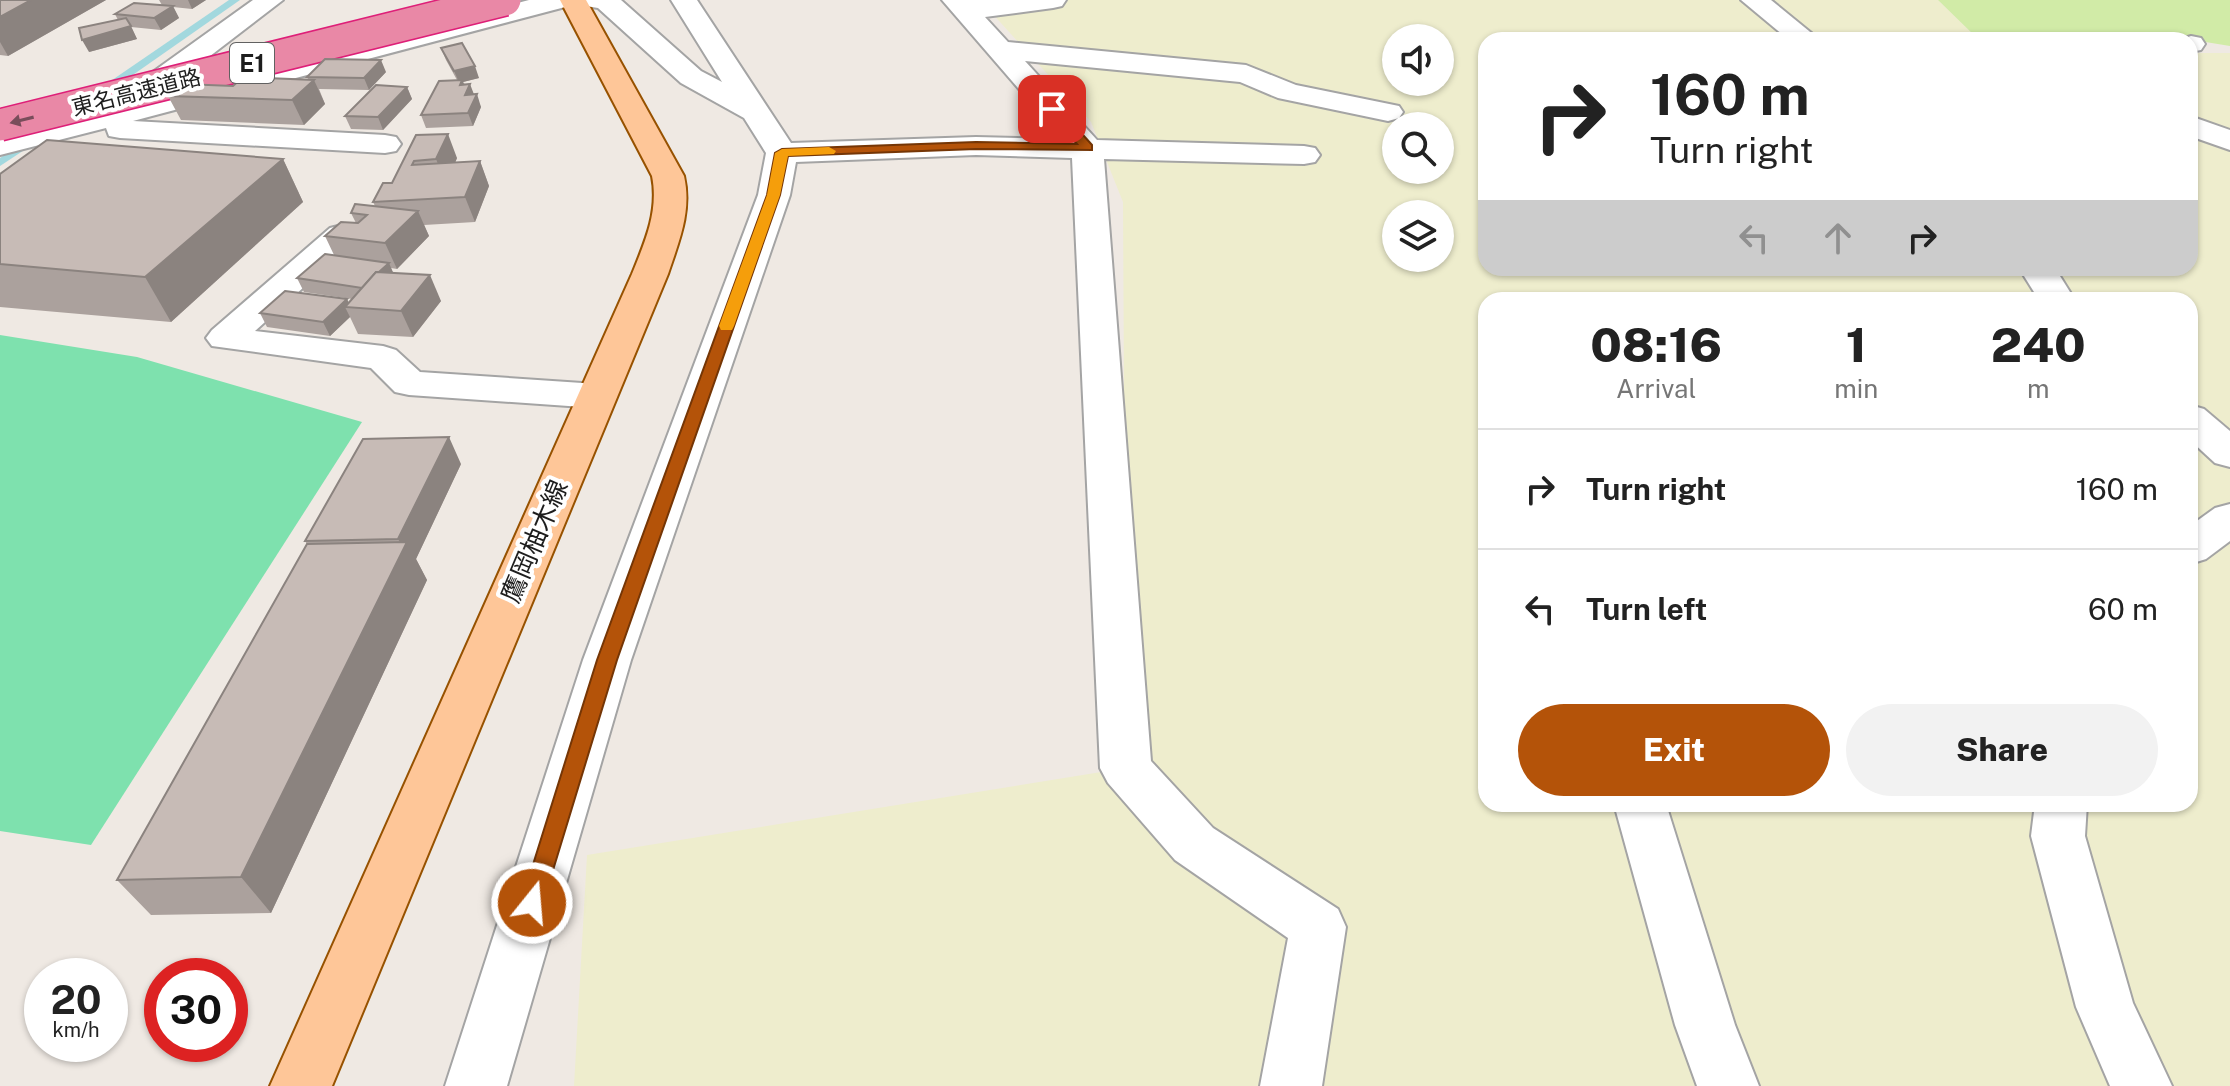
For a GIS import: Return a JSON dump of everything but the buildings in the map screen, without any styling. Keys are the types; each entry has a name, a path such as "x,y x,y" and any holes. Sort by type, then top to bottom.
{"highway":[{"name":"東名高速道路","path":"0,99 409,0"},
{"name":"東名高速道路","path":"0,125 505,0"}],"main road":[{"name":"鷹岡柚木線","path":"301,1086 650,274 667,225 673,193 668,176 573,0"}],"street":[{"path":"48,160 270,0"},
{"path":"0,146 100,124 560,0"},
{"path":"595,0 606,1 691,77 755,112"},
{"path":"476,1086 607,660 774,195 782,153 684,0"},
{"path":"960,6 1053,0"},
{"path":"1754,0 1796,32"},
{"path":"960,6 1087,148 1126,768 1194,844 1318,927 1291,1086"},
{"path":"1000,50 1246,74 1288,92 1388,112"},
{"path":"100,124 385,144"},
{"path":"2198,128 2230,141"},
{"path":"782,153 976,146 1304,155"},
{"path":"342,235 225,338 383,358 409,383 597,396"},
{"path":"2198,425 2230,453"},
{"path":"2198,542 2230,519"},
{"path":"1642,812 1705,1025 1728,1086"},
{"path":"2060,812 2058,836 2105,1007 2141,1086"}],"green space":[{"path":"980,0 1938,0 1971,32 1478,32 1478,276 2198,276 2198,53 2230,53 2230,1086 574,1086 587,855 1126,768 1123,202 1091,122"},
{"path":"1938,0 2230,0 2230,46 2198,41 2198,32 1971,32"},
{"path":"0,335 137,357 362,422 91,845 0,831"}],"waterway":[{"path":"103,91 235,0"},
{"path":"0,163 35,139"}],"slow traffic":[{"path":"726,326 774,195 782,153 829,151"}],"route":[{"path":"532,903 607,660 774,195 782,153 976,146 1087,148 1052,109"}]}
